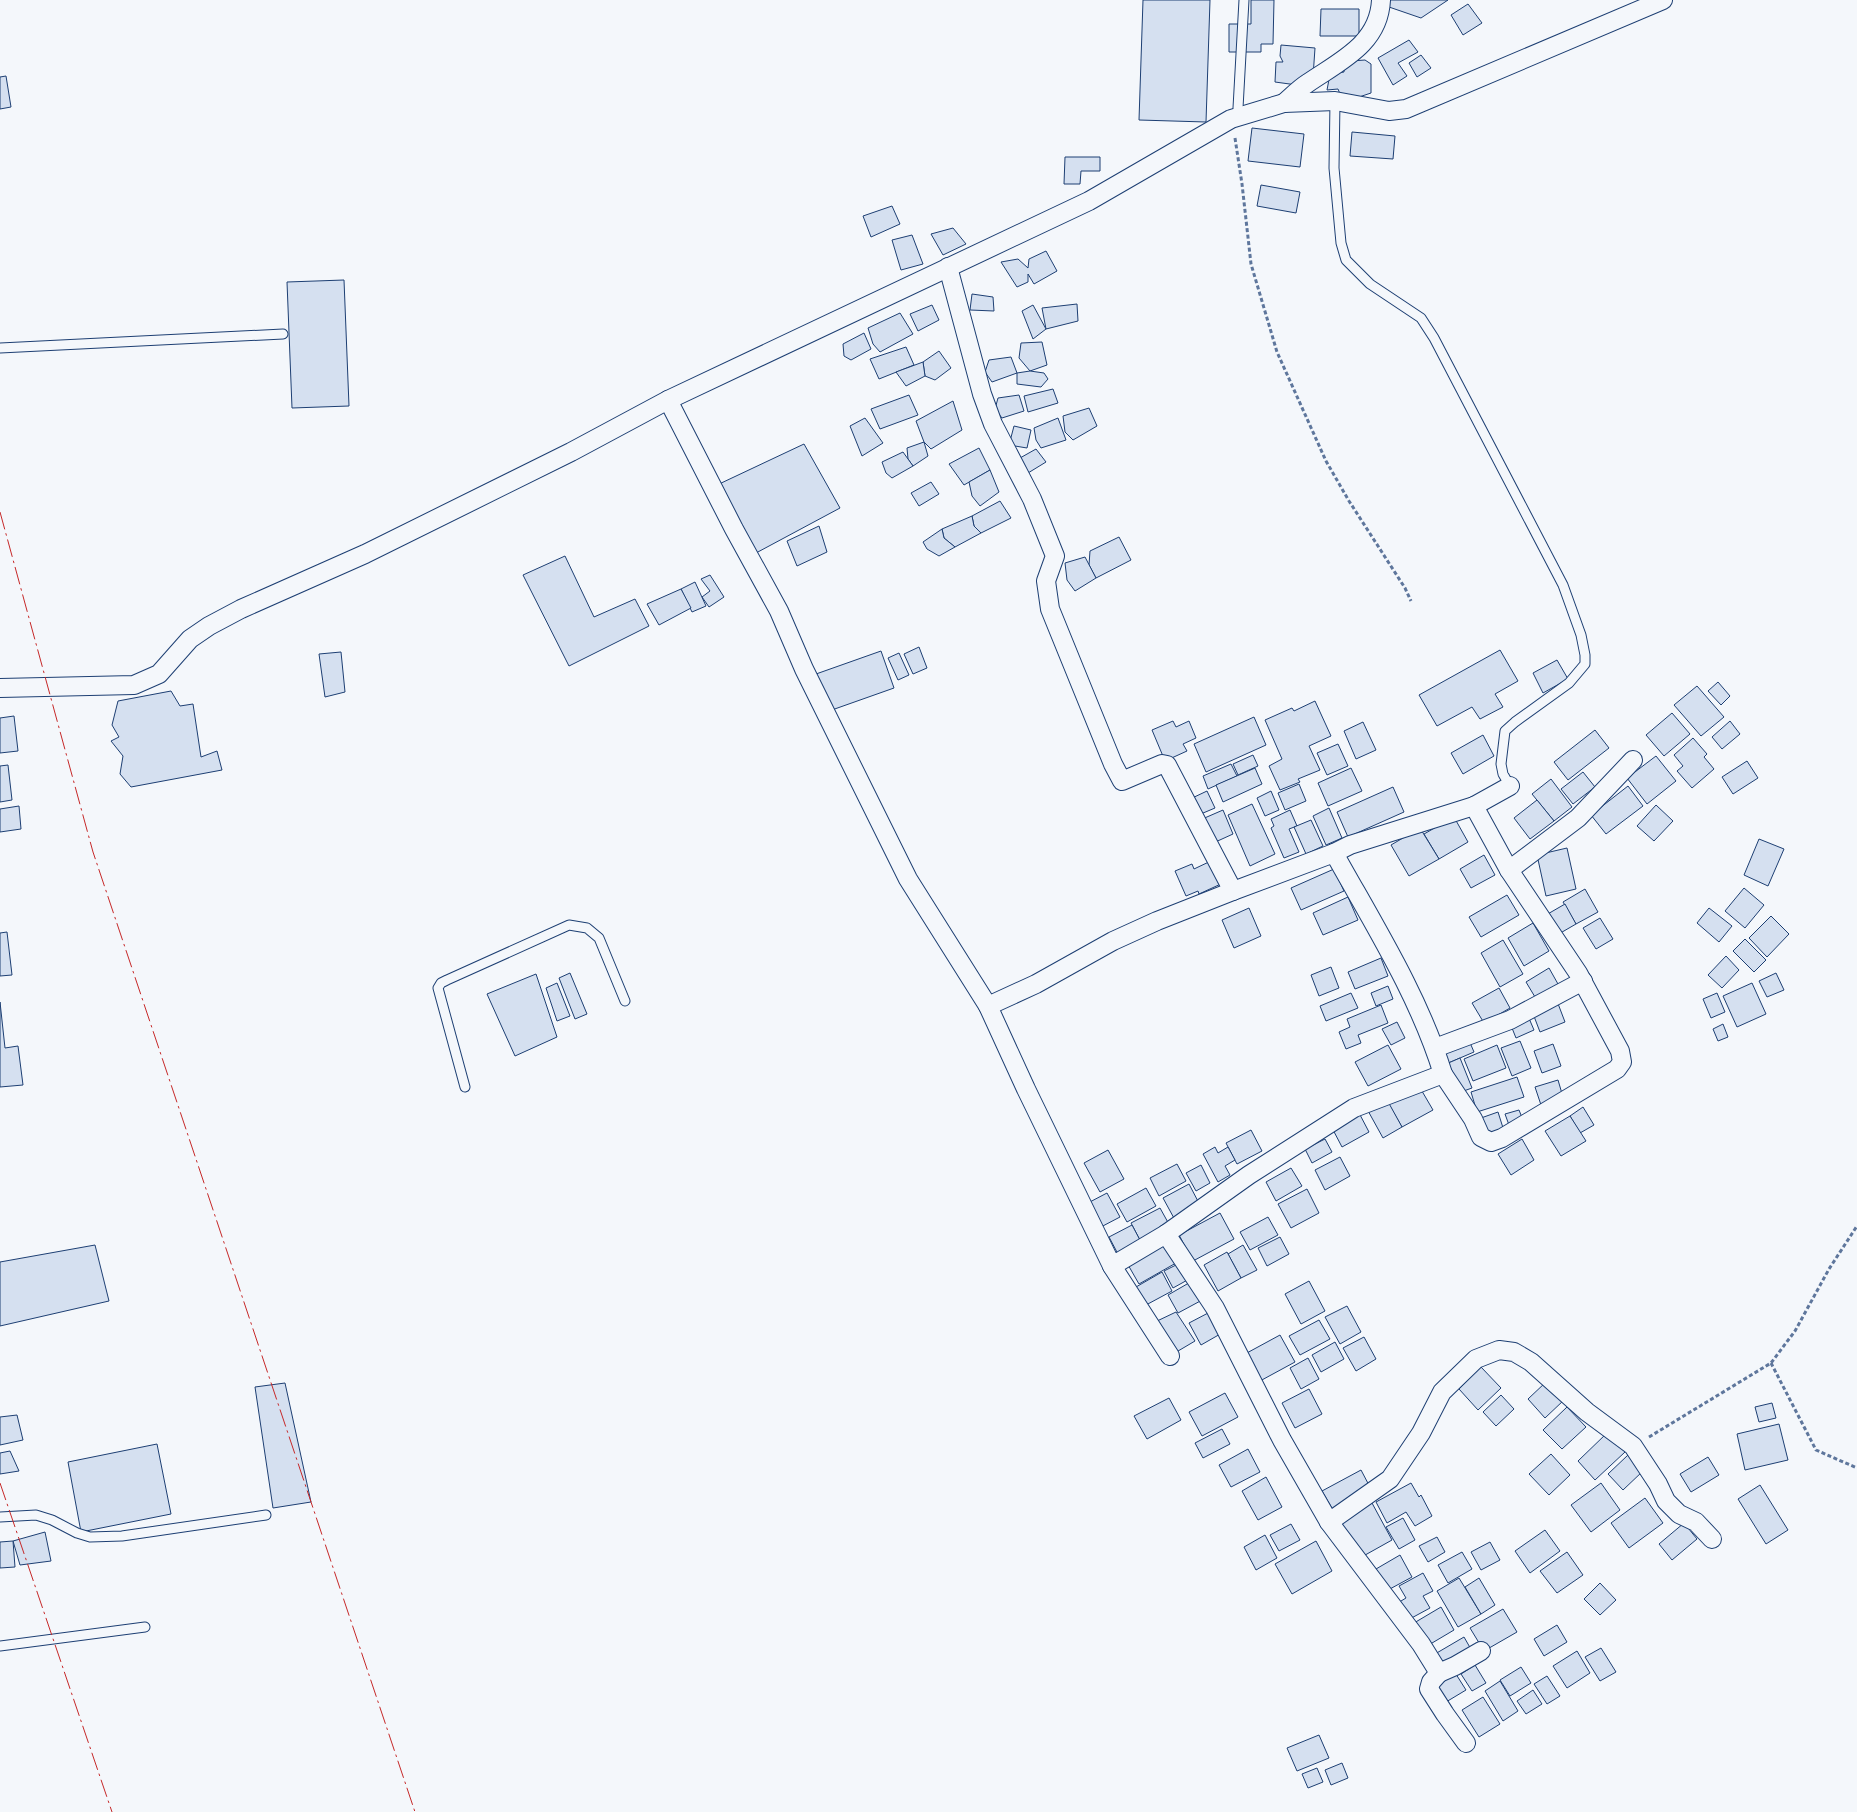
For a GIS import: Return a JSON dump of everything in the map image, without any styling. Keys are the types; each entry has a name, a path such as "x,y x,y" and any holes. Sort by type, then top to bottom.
{"street":[{"path":"1284,103 1307,83 1338,64 1368,37 1377,24 1381,0"},
{"path":"0,688 134,685 148,679 158,674 190,639 209,626 240,610 365,554 563,457 668,400 1089,201 1235,117 1284,103 1336,101 1389,111 1406,109 1663,0"},
{"path":"948,267 982,394 994,424 1032,499 1054,556 1046,581 1050,609 1113,764 1122,781 1162,764 1167,765 1233,891"},
{"path":"668,400 734,529 779,611 804,669 908,879 988,1006 1112,1266 1170,1356"},
{"path":"1509,870 1578,818 1633,760"},
{"path":"988,1006 1036,984 1113,941 1233,891 1350,846 1474,806 1510,786"},
{"path":"1334,853 1414,1000 1435,1048 1443,1074 1473,1118 1481,1137 1491,1142 1502,1138 1617,1069 1622,1062 1620,1051 1582,981 1509,870 1474,806"},
{"path":"1435,1048 1510,1020 1582,981"},
{"path":"1112,1266 1166,1234 1249,1175 1354,1108 1443,1074"},
{"path":"1166,1234 1214,1308 1282,1440 1329,1522 1421,1644 1439,1673"},
{"path":"1329,1522 1390,1479 1420,1433 1442,1392 1476,1359 1499,1350 1514,1352 1531,1362 1587,1412 1633,1446 1658,1484 1666,1501 1679,1514 1696,1522 1712,1539"},
{"path":"1466,1743 1430,1689 1431,1682 1439,1673 1456,1666 1481,1651"}],"lane":[{"path":"1235,117 1238,108 1244,0"},
{"path":"1336,101 1334,168 1341,243 1346,260 1370,284 1421,318 1434,338 1563,585 1581,636 1585,664 1577,675 1569,683 1514,722 1506,731 1501,757 1503,774 1510,786"},
{"path":"0,348 283,334"},
{"path":"465,1087 438,988 441,983 569,925 587,928 599,938 625,1001"},
{"path":"0,1517 36,1515 90,1537 122,1536 266,1516"},
{"path":"0,1646 144,1627"}],"path":[{"path":"1235,117 1251,264 1277,352 1326,461 1349,501 1406,588 1411,601"},
{"path":"1633,1446 1771,1363 1795,1331 1828,1269 1857,1226"},
{"path":"1771,1363 1816,1450 1857,1468"}],"building":[{"path":"1143,0 1210,0 1206,122 1139,120"},
{"path":"1251,0 1274,0 1273,44 1261,44 1261,52 1229,52 1229,24 1251,24"},
{"path":"1389,0 1448,0 1421,18 1389,7"},
{"path":"1468,4 1482,23 1463,35 1451,15"},
{"path":"1321,9 1359,9 1359,36 1320,36"},
{"path":"1409,40 1418,52 1398,63 1407,76 1393,85 1378,58"},
{"path":"1281,45 1315,48 1313,77 1297,85 1275,82 1276,62 1283,62 1280,56"},
{"path":"1421,55 1431,68 1417,77 1409,63"},
{"path":"1365,60 1371,64 1371,93 1353,99 1340,94 1338,89 1327,90 1330,74 1344,72 1344,66 1351,61"},
{"path":"6,76 11,107 0,109 0,77"},
{"path":"1252,128 1304,134 1300,167 1248,161"},
{"path":"1352,132 1395,136 1393,159 1350,156"},
{"path":"1065,157 1100,157 1100,171 1081,171 1080,184 1064,184"},
{"path":"1261,185 1300,192 1296,213 1257,206"},
{"path":"892,206 900,224 871,237 863,216"},
{"path":"953,228 966,244 943,255 931,234"},
{"path":"912,235 923,264 901,270 892,240"},
{"path":"1046,251 1057,271 1034,284 1028,274 1028,282 1017,287 1001,262 1018,259 1028,268 1029,259"},
{"path":"344,280 349,406 292,408 287,282"},
{"path":"972,294 993,297 994,311 970,310"},
{"path":"1077,304 1078,321 1046,329 1042,308"},
{"path":"932,305 939,320 918,331 910,314"},
{"path":"1033,305 1046,329 1033,339 1022,311"},
{"path":"900,313 913,334 880,352 873,344 868,328"},
{"path":"864,333 871,349 851,360 844,356 843,344"},
{"path":"1042,342 1047,365 1030,371 1019,358 1021,343"},
{"path":"906,347 914,365 879,379 870,359"},
{"path":"939,351 951,368 935,380 925,376 923,362"},
{"path":"1011,357 1017,373 992,382 985,372 989,360"},
{"path":"923,362 925,376 906,386 896,372"},
{"path":"1030,371 1044,373 1048,379 1041,387 1017,384 1017,373"},
{"path":"1053,389 1058,403 1028,412 1024,396"},
{"path":"909,395 918,415 880,429 871,409"},
{"path":"1019,395 1024,411 1002,418 995,409 998,398"},
{"path":"953,401 962,430 931,449 924,442 916,421"},
{"path":"1089,408 1097,426 1073,440 1065,432 1063,416"},
{"path":"865,418 883,443 862,456 850,426"},
{"path":"1058,418 1066,440 1041,448 1036,440 1034,428"},
{"path":"1014,426 1031,430 1027,448 1009,445"},
{"path":"924,442 928,456 913,466 908,459 907,448"},
{"path":"804,444 840,508 756,553 717,485"},
{"path":"979,448 990,470 964,485 949,464"},
{"path":"1036,449 1046,462 1028,473 1020,458"},
{"path":"903,452 913,466 892,478 886,473 882,462"},
{"path":"990,470 999,492 980,506 972,496 969,482"},
{"path":"931,482 939,494 919,506 911,493"},
{"path":"1000,501 1011,518 981,533 974,526 972,516"},
{"path":"972,516 974,526 981,533 955,547 944,538 942,529"},
{"path":"819,526 827,552 797,566 787,541"},
{"path":"942,529 944,538 955,547 939,556 927,549 923,542"},
{"path":"1119,537 1131,560 1096,578 1089,565 1090,551"},
{"path":"565,556 594,617 635,599 649,626 569,666 523,575"},
{"path":"1085,557 1096,578 1075,591 1067,580 1065,563"},
{"path":"710,575 724,597 709,607 702,597 710,591 701,579"},
{"path":"695,582 706,606 692,612 681,589"},
{"path":"681,589 691,608 659,625 647,604"},
{"path":"919,647 927,668 913,674 904,654"},
{"path":"1500,650 1518,681 1495,694 1503,707 1480,719 1472,707 1437,726 1419,695"},
{"path":"881,651 894,688 829,711 816,674"},
{"path":"341,652 345,692 325,697 319,654"},
{"path":"899,653 909,675 898,680 888,658"},
{"path":"1557,660 1568,679 1543,693 1533,673"},
{"path":"1718,682 1730,696 1721,705 1708,691"},
{"path":"1697,686 1724,717 1701,736 1674,705"},
{"path":"171,691 180,706 193,704 201,757 217,751 222,770 131,787 120,774 123,756 111,741 119,737 112,725 118,701"},
{"path":"1315,701 1331,736 1309,746 1320,770 1298,779 1300,782 1280,790 1269,766 1282,759 1265,720 1292,708 1294,711"},
{"path":"1672,713 1690,734 1664,756 1646,735"},
{"path":"14,716 18,751 0,753 0,718"},
{"path":"1254,717 1266,745 1206,772 1194,744"},
{"path":"1173,721 1176,727 1189,721 1196,738 1183,744 1187,751 1165,761 1152,730"},
{"path":"1730,721 1740,734 1722,749 1712,737"},
{"path":"1363,722 1376,750 1356,759 1344,731"},
{"path":"1595,730 1609,748 1568,780 1554,762"},
{"path":"1483,735 1494,756 1463,774 1451,753"},
{"path":"1693,738 1707,754 1704,757 1714,769 1692,788 1677,771 1683,766 1674,755"},
{"path":"1338,744 1348,766 1327,775 1317,753"},
{"path":"1253,755 1258,766 1238,775 1233,764"},
{"path":"1656,756 1676,781 1647,804 1627,778"},
{"path":"1747,761 1758,778 1733,794 1722,777"},
{"path":"1231,764 1237,776 1208,789 1203,776"},
{"path":"8,765 12,800 0,802 0,766"},
{"path":"1255,768 1262,784 1223,802 1216,785"},
{"path":"1351,768 1362,791 1328,806 1318,783"},
{"path":"1583,772 1595,787 1573,804 1561,789"},
{"path":"1551,779 1572,807 1554,821 1532,794"},
{"path":"1299,784 1306,801 1285,810 1278,793"},
{"path":"1628,786 1643,806 1606,834 1591,815"},
{"path":"1393,787 1404,812 1348,837 1337,812"},
{"path":"1207,791 1215,808 1196,816 1188,800"},
{"path":"1271,791 1279,810 1265,816 1257,798"},
{"path":"1537,800 1554,821 1530,839 1514,818"},
{"path":"1252,804 1275,854 1250,866 1228,815"},
{"path":"1656,805 1673,821 1654,841 1637,826"},
{"path":"19,806 21,829 0,832 0,809"},
{"path":"1329,808 1342,838 1326,845 1313,816"},
{"path":"1223,810 1233,834 1211,844 1200,820"},
{"path":"1290,810 1297,826 1289,829 1299,852 1284,858 1271,828 1274,826 1271,819"},
{"path":"1454,817 1468,842 1439,859 1424,834"},
{"path":"1311,820 1323,846 1306,854 1294,827"},
{"path":"1420,828 1439,859 1409,876 1391,845"},
{"path":"1759,839 1784,849 1768,886 1744,875"},
{"path":"1567,848 1576,889 1546,896 1537,855"},
{"path":"1484,855 1495,875 1471,888 1460,869"},
{"path":"1213,860 1223,883 1199,894 1198,891 1186,896 1175,871 1192,864 1194,869"},
{"path":"1334,869 1344,891 1301,910 1291,888"},
{"path":"1744,888 1764,905 1745,928 1725,911"},
{"path":"1585,889 1598,912 1576,924 1563,902"},
{"path":"1507,895 1519,915 1481,937 1469,917"},
{"path":"1348,897 1358,920 1323,935 1313,913"},
{"path":"1565,904 1576,924 1557,935 1546,915"},
{"path":"1249,908 1261,936 1234,948 1222,920"},
{"path":"1709,908 1732,926 1719,942 1697,923"},
{"path":"1771,916 1789,934 1767,957 1749,938"},
{"path":"1600,918 1613,939 1596,949 1583,928"},
{"path":"1533,923 1549,951 1524,966 1508,938"},
{"path":"7,932 12,975 0,976 0,933"},
{"path":"1745,939 1766,960 1754,972 1733,951"},
{"path":"1503,940 1523,974 1500,987 1481,953"},
{"path":"1726,956 1739,970 1722,988 1708,975"},
{"path":"1381,958 1388,976 1355,989 1348,972"},
{"path":"1331,967 1339,988 1319,996 1311,975"},
{"path":"1549,968 1558,984 1535,997 1526,982"},
{"path":"570,973 587,1014 575,1019 559,978"},
{"path":"1776,973 1784,990 1767,997 1759,981"},
{"path":"536,974 557,1037 515,1056 487,994"},
{"path":"557,983 570,1016 557,1021 546,988"},
{"path":"1752,983 1766,1014 1737,1027 1723,996"},
{"path":"1388,986 1393,999 1376,1006 1371,993"},
{"path":"1499,988 1510,1008 1484,1023 1472,1003"},
{"path":"1351,993 1358,1008 1326,1021 1320,1006"},
{"path":"1717,993 1725,1012 1711,1018 1703,999"},
{"path":"1557,1001 1565,1022 1540,1032 1532,1011"},
{"path":"0,1002 5,1048 18,1046 23,1085 0,1087"},
{"path":"1381,1005 1388,1023 1358,1035 1361,1043 1346,1049 1339,1032 1350,1027 1347,1019"},
{"path":"1528,1016 1534,1030 1516,1038 1510,1023"},
{"path":"1397,1022 1405,1038 1391,1045 1382,1029"},
{"path":"1723,1024 1728,1037 1718,1041 1713,1029"},
{"path":"1468,1038 1474,1052 1446,1064 1440,1049"},
{"path":"1520,1041 1531,1068 1512,1076 1501,1048"},
{"path":"1553,1044 1561,1066 1542,1073 1534,1051"},
{"path":"1388,1045 1401,1069 1368,1086 1355,1062"},
{"path":"1497,1045 1506,1068 1473,1081 1464,1059"},
{"path":"1460,1058 1472,1088 1458,1093 1446,1064"},
{"path":"1517,1077 1524,1097 1477,1112 1471,1092"},
{"path":"1558,1080 1563,1097 1541,1105 1535,1087"},
{"path":"1419,1086 1433,1110 1402,1127 1388,1103"},
{"path":"1386,1098 1402,1127 1383,1138 1367,1109"},
{"path":"1583,1107 1594,1125 1580,1133 1570,1116"},
{"path":"1519,1110 1523,1120 1509,1125 1505,1114"},
{"path":"1358,1111 1369,1132 1342,1147 1331,1126"},
{"path":"1498,1112 1504,1131 1487,1137 1481,1118"},
{"path":"1570,1116 1586,1141 1561,1156 1545,1131"},
{"path":"1251,1130 1262,1151 1237,1164 1226,1143"},
{"path":"1325,1139 1332,1152 1312,1163 1305,1149"},
{"path":"1522,1139 1534,1160 1511,1175 1498,1154"},
{"path":"1215,1147 1218,1153 1228,1147 1235,1160 1225,1166 1230,1175 1218,1182 1203,1154"},
{"path":"1108,1150 1124,1179 1100,1192 1084,1163"},
{"path":"1340,1157 1350,1176 1325,1190 1315,1170"},
{"path":"1177,1164 1186,1181 1159,1196 1150,1178"},
{"path":"1201,1165 1210,1183 1196,1191 1186,1173"},
{"path":"1291,1168 1302,1186 1276,1201 1266,1182"},
{"path":"1189,1184 1201,1207 1175,1220 1163,1198"},
{"path":"1146,1188 1156,1206 1127,1222 1117,1204"},
{"path":"1307,1189 1319,1213 1291,1228 1278,1204"},
{"path":"1107,1193 1120,1217 1099,1228 1086,1204"},
{"path":"1160,1208 1170,1226 1141,1242 1131,1223"},
{"path":"1220,1213 1234,1239 1193,1261 1179,1235"},
{"path":"1268,1217 1278,1235 1250,1250 1240,1232"},
{"path":"1132,1225 1141,1242 1118,1254 1109,1237"},
{"path":"1280,1237 1289,1254 1267,1266 1258,1248"},
{"path":"1164,1242 1176,1263 1139,1284 1127,1263"},
{"path":"95,1245 109,1301 0,1326 0,1262"},
{"path":"1243,1245 1257,1270 1241,1278 1228,1254"},
{"path":"1227,1252 1241,1278 1218,1291 1204,1265"},
{"path":"1182,1262 1191,1278 1173,1288 1164,1271"},
{"path":"1162,1272 1172,1291 1146,1305 1136,1287"},
{"path":"1194,1280 1204,1299 1178,1313 1168,1295"},
{"path":"1309,1281 1325,1311 1301,1324 1285,1294"},
{"path":"1347,1306 1361,1332 1340,1344 1325,1317"},
{"path":"1176,1312 1195,1341 1173,1354 1155,1322"},
{"path":"1210,1312 1222,1333 1201,1345 1189,1323"},
{"path":"1319,1320 1330,1339 1300,1355 1289,1336"},
{"path":"1280,1335 1295,1362 1260,1381 1245,1354"},
{"path":"1364,1337 1376,1359 1356,1371 1343,1348"},
{"path":"1335,1342 1344,1359 1321,1372 1312,1355"},
{"path":"1308,1358 1319,1379 1301,1389 1290,1368"},
{"path":"1481,1367 1501,1388 1478,1410 1459,1389"},
{"path":"1546,1382 1564,1400 1545,1418 1528,1399"},
{"path":"285,1383 311,1502 273,1508 255,1387"},
{"path":"1309,1389 1322,1414 1295,1428 1282,1403"},
{"path":"1225,1393 1238,1417 1202,1436 1189,1412"},
{"path":"1501,1395 1514,1409 1496,1426 1483,1412"},
{"path":"1169,1398 1181,1420 1147,1439 1134,1416"},
{"path":"1772,1403 1776,1418 1759,1422 1755,1407"},
{"path":"1567,1407 1586,1427 1562,1449 1543,1430"},
{"path":"17,1415 23,1440 0,1445 0,1417"},
{"path":"1779,1424 1788,1460 1745,1470 1737,1434"},
{"path":"1222,1429 1230,1444 1203,1458 1195,1443"},
{"path":"1607,1433 1625,1452 1595,1480 1578,1461"},
{"path":"157,1444 171,1514 81,1532 68,1462"},
{"path":"1248,1449 1260,1472 1231,1487 1219,1465"},
{"path":"10,1451 19,1471 0,1474 0,1453"},
{"path":"1551,1454 1570,1475 1549,1495 1529,1474"},
{"path":"1628,1455 1643,1471 1623,1490 1608,1474"},
{"path":"1708,1457 1719,1475 1691,1492 1680,1474"},
{"path":"1361,1470 1371,1489 1333,1510 1322,1491"},
{"path":"1266,1477 1282,1507 1258,1520 1242,1491"},
{"path":"1411,1483 1419,1497 1421,1495 1432,1516 1415,1526 1406,1512 1387,1523 1376,1502"},
{"path":"1601,1483 1620,1510 1591,1532 1571,1505"},
{"path":"1760,1485 1788,1530 1766,1544 1738,1499"},
{"path":"1645,1498 1663,1523 1629,1548 1611,1523"},
{"path":"1372,1503 1392,1540 1358,1559 1338,1522"},
{"path":"1403,1518 1415,1540 1399,1549 1386,1527"},
{"path":"1684,1523 1697,1539 1672,1560 1659,1544"},
{"path":"1291,1524 1300,1540 1279,1551 1270,1535"},
{"path":"1545,1530 1560,1551 1530,1573 1515,1551"},
{"path":"45,1532 51,1561 20,1565 13,1541"},
{"path":"1265,1535 1277,1558 1256,1570 1244,1547"},
{"path":"1437,1537 1445,1552 1428,1562 1419,1546"},
{"path":"13,1541 15,1567 0,1568 0,1542"},
{"path":"1316,1541 1332,1571 1292,1594 1275,1564"},
{"path":"1490,1542 1500,1560 1481,1570 1471,1552"},
{"path":"1462,1552 1472,1569 1448,1583 1438,1565"},
{"path":"1567,1552 1583,1575 1557,1593 1540,1571"},
{"path":"1400,1555 1412,1577 1388,1590 1376,1569"},
{"path":"1423,1573 1433,1591 1423,1596 1430,1608 1406,1621 1396,1604 1406,1598 1399,1586"},
{"path":"1459,1578 1481,1614 1458,1627 1437,1591"},
{"path":"1479,1578 1495,1605 1481,1614 1465,1587"},
{"path":"1600,1583 1616,1600 1600,1615 1584,1599"},
{"path":"1441,1607 1454,1630 1427,1646 1414,1623"},
{"path":"1503,1609 1517,1632 1484,1651 1470,1628"},
{"path":"1557,1625 1567,1642 1544,1656 1534,1639"},
{"path":"1464,1637 1472,1651 1444,1668 1435,1654"},
{"path":"1601,1648 1616,1672 1600,1681 1585,1657"},
{"path":"1577,1651 1590,1673 1567,1688 1553,1666"},
{"path":"1475,1665 1486,1683 1472,1691 1461,1674"},
{"path":"1521,1667 1531,1683 1510,1696 1500,1680"},
{"path":"1454,1671 1466,1690 1446,1702 1435,1683"},
{"path":"1547,1676 1560,1696 1547,1704 1534,1684"},
{"path":"1500,1681 1518,1711 1503,1721 1485,1691"},
{"path":"1533,1690 1542,1704 1526,1714 1517,1701"},
{"path":"1483,1697 1500,1724 1479,1737 1462,1710"},
{"path":"1319,1735 1329,1758 1297,1771 1287,1748"},
{"path":"1342,1763 1348,1778 1331,1785 1325,1770"},
{"path":"1317,1768 1323,1782 1308,1788 1302,1774"}],"power":[{"path":"0,512 93,852 415,1812"},
{"path":"0,1483 112,1812"}]}
